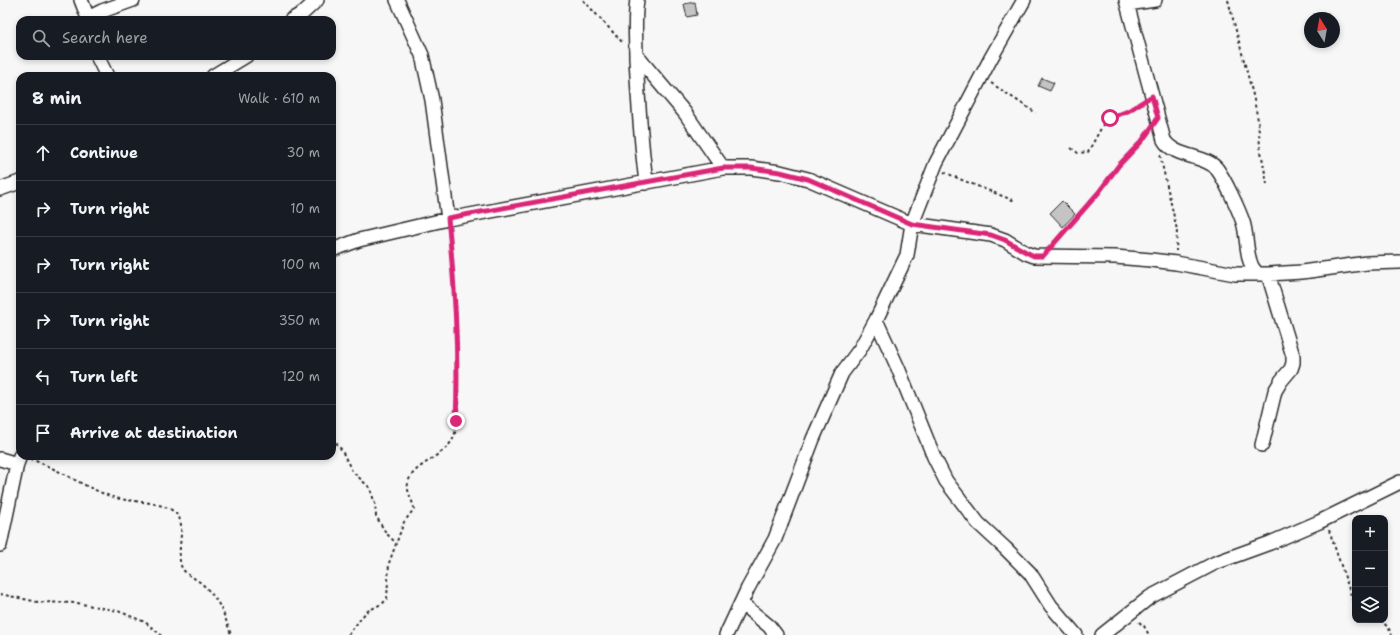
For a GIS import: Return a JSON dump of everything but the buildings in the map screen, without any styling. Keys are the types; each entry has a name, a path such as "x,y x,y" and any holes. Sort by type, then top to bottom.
{"street":[{"path":"81,0 86,16"},
{"path":"93,16 133,0"},
{"path":"297,16 317,0"},
{"path":"397,0 422,55 432,100 448,218"},
{"path":"636,0 634,31 640,125 646,183"},
{"path":"726,635 775,539 813,439 842,373 860,350 907,255 912,224 934,167 1022,0"},
{"path":"1155,0 1127,2 1164,139 1168,145 1182,153 1210,163 1218,170 1243,222 1250,261 1263,274 1292,356 1293,363 1291,369 1281,381 1276,391 1262,445"},
{"path":"636,55 685,113 723,168"},
{"path":"100,60 105,72"},
{"path":"220,72 239,60"},
{"path":"336,249 359,240 448,218 723,168 751,168 780,172 808,179 912,224 991,235 1005,240 1034,256 1151,260 1178,263 1221,272 1263,274 1302,272 1367,263 1400,262"},
{"path":"0,189 16,183"},
{"path":"876,320 898,368 934,458 946,481 978,523 1030,573 1051,606 1076,635"},
{"path":"0,459 16,459"},
{"path":"0,545 21,460"},
{"path":"1102,635 1150,597 1215,563 1270,543 1325,519 1400,482"},
{"path":"741,603 768,626 776,635"}],"path":[{"path":"583,0 613,34 636,55"},
{"path":"1228,0 1253,95 1267,184"},
{"path":"982,76 1036,113"},
{"path":"1071,148 1078,153 1088,152 1104,123 1110,118 1128,111 1152,96"},
{"path":"1043,256 1099,192 1119,165 1142,141 1158,118"},
{"path":"1164,139 1160,148 1160,155 1177,230 1176,250 1178,263"},
{"path":"934,167 1015,202"},
{"path":"348,635 366,612 383,603 387,599 389,563 404,522 414,509 408,491 408,482 411,476 450,445 455,434 457,400 456,316 454,273 448,218"},
{"path":"336,442 342,449 352,471 370,488 375,504 376,516 386,533 396,543"},
{"path":"26,460 45,464 93,489 117,498 165,506 176,513 180,520 180,560 182,568 187,574 200,582 210,592 222,608 231,635"},
{"path":"1325,519 1352,599"},
{"path":"0,594 38,602 77,603 118,610 145,622 161,635"},
{"path":"1130,612 1144,626 1148,635"},
{"path":"1383,623 1388,627 1392,635"}],"route":[{"path":"456,421 456,316 454,273 448,218 723,168 751,168 780,172 808,179 912,224 991,235 1005,240 1034,256 1043,256 1099,192 1119,165 1142,141 1158,118 1152,96 1128,111 1110,118"}]}
